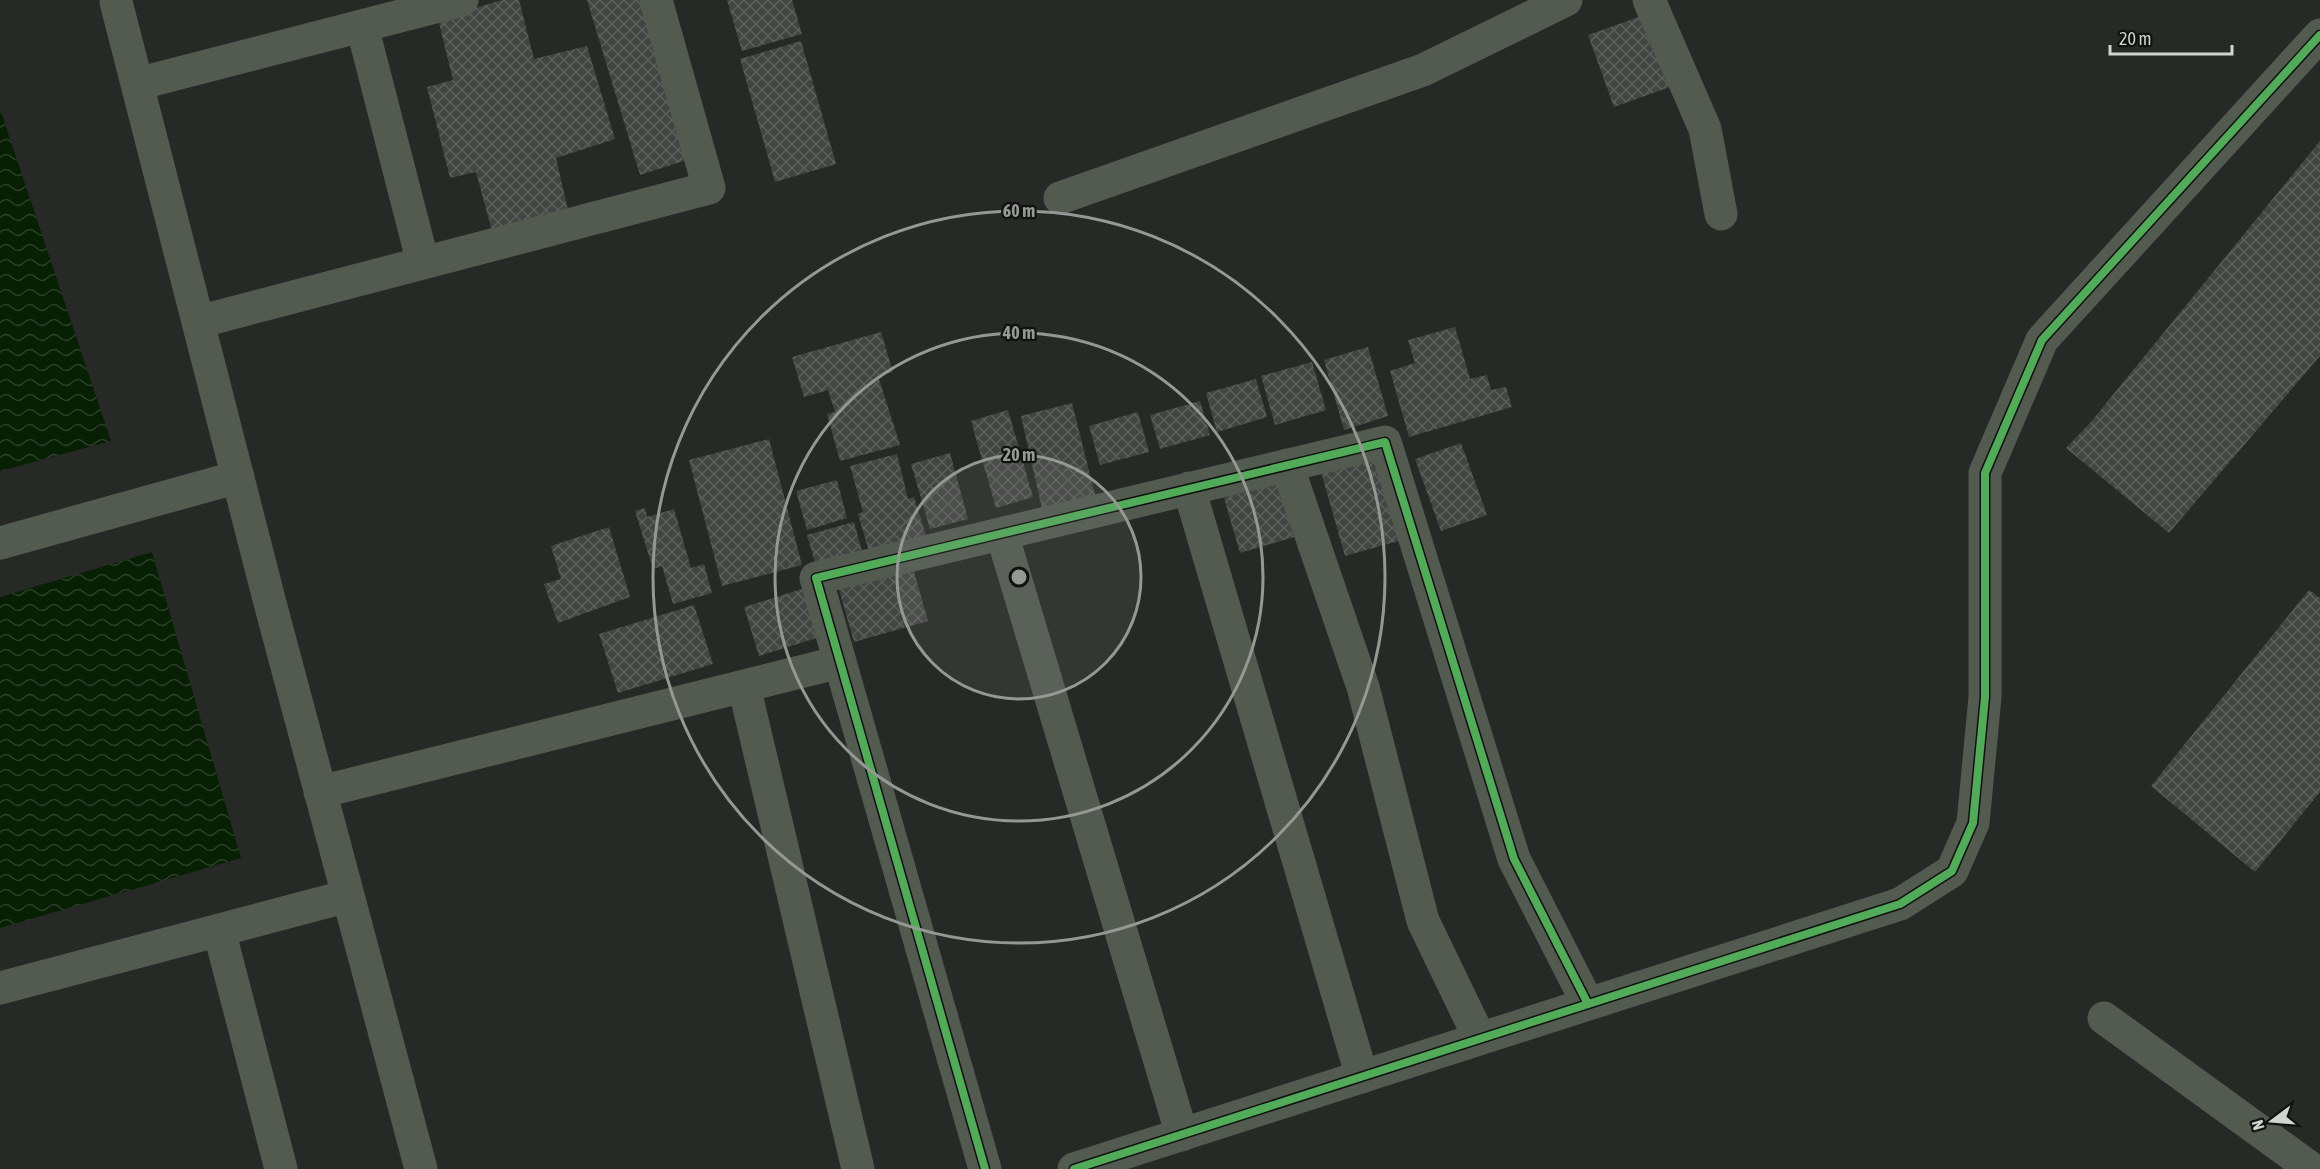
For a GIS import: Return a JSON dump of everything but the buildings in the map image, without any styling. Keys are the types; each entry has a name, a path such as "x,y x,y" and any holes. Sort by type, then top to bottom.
{"street":[{"path":"137,84 462,0"},
{"path":"198,322 709,188 657,0"},
{"path":"1060,198 1423,70 1566,0"},
{"path":"1649,0 1705,129 1721,214"},
{"path":"115,1 320,792 421,1169"},
{"path":"362,26 423,263"},
{"path":"1074,1169 1900,904 1952,871 1973,823 1985,698 1984,473 2042,340 2320,35"},
{"path":"985,1169 816,578 1385,442 1514,859 1588,1004"},
{"path":"1287,465 1363,687 1423,921 1480,1039"},
{"path":"0,543 238,477"},
{"path":"1189,488 1362,1077"},
{"path":"1002,534 1182,1135"},
{"path":"320,792 840,662"},
{"path":"744,686 858,1169"},
{"path":"0,988 348,896"},
{"path":"219,930 281,1169"},
{"path":"2104,1018 2312,1169"}],"water":[{"path":"0,109 111,441 0,471"},
{"path":"152,552 241,858 0,928 0,597"}],"cycle path":[{"path":"1074,1169 1900,904 1952,871 1973,823 1985,697 1985,473 2042,340 2320,35"},
{"path":"985,1169 816,578 1385,442 1514,859 1588,1004"}]}
